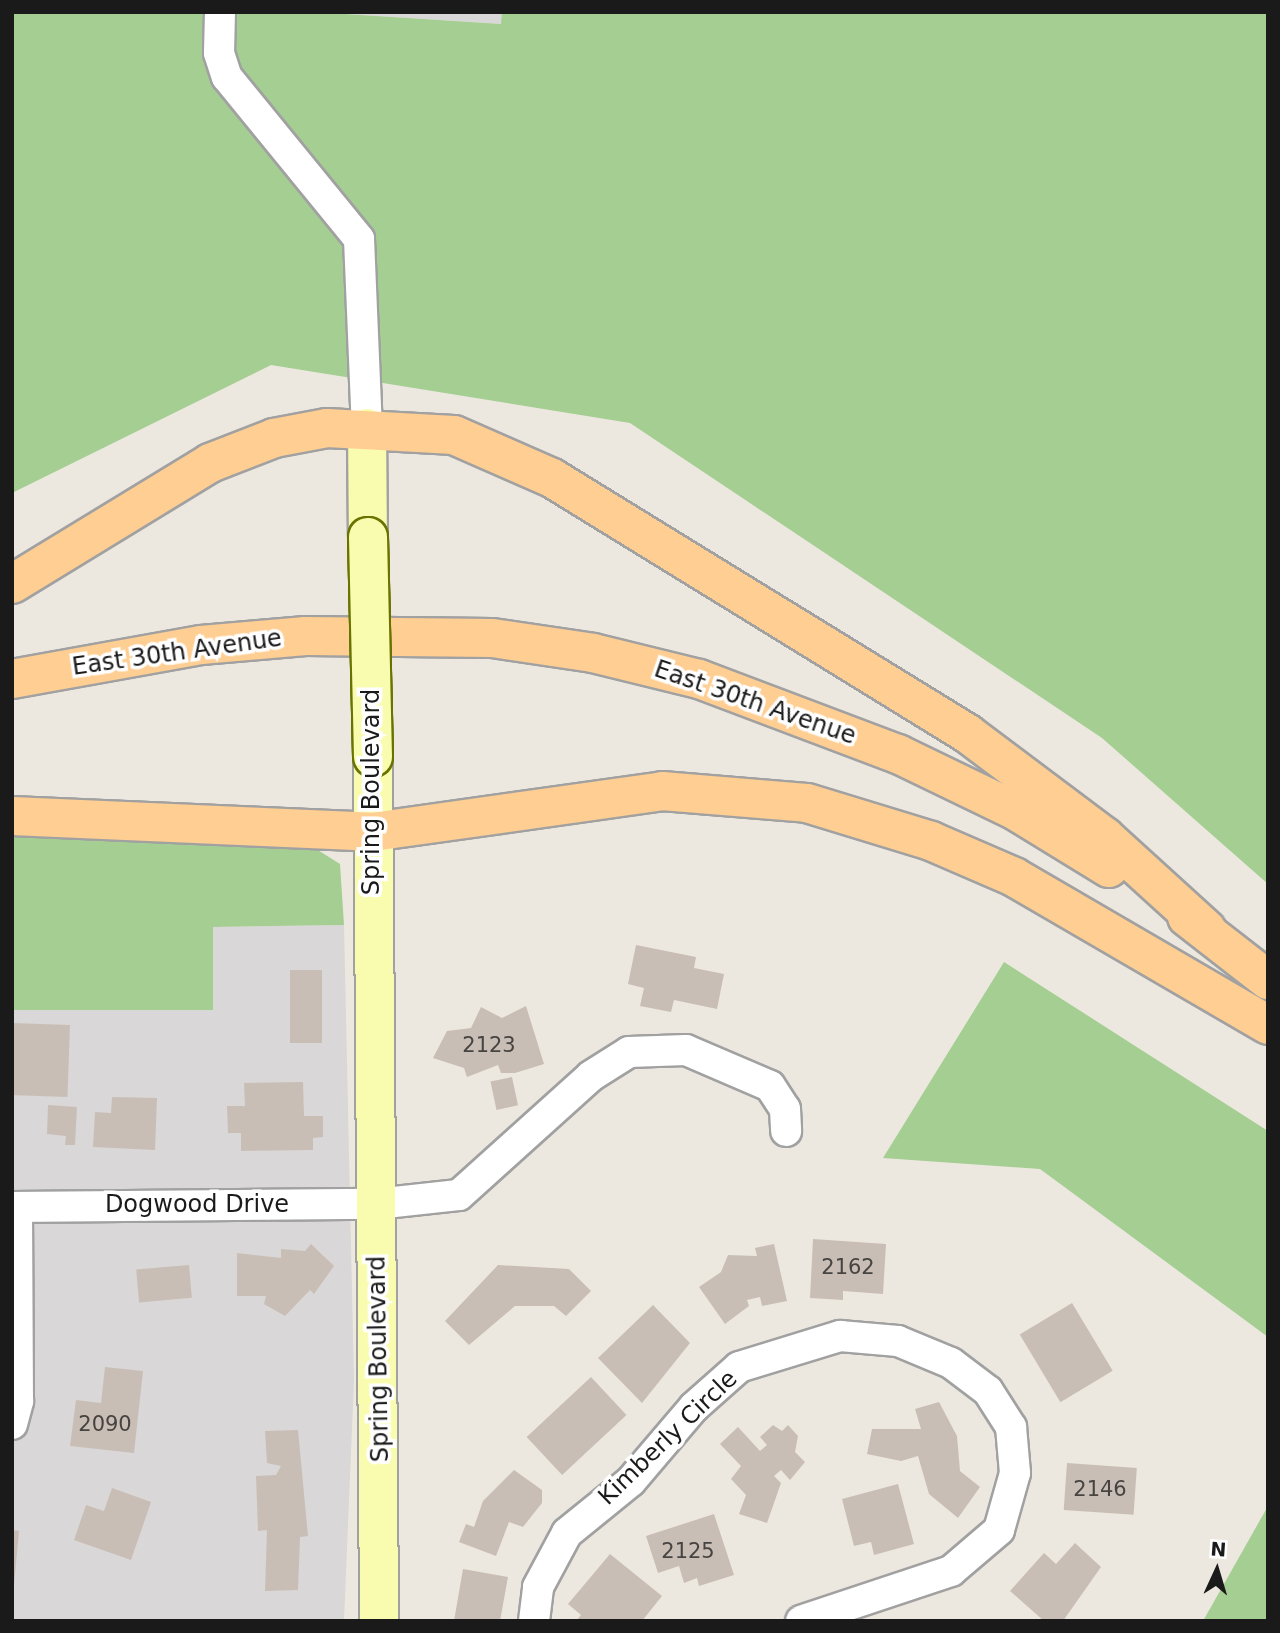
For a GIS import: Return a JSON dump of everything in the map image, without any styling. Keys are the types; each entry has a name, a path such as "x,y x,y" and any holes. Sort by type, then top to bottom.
{"main road":[{"path":"12,584 210,463 274,438 367,428 454,435 552,478 968,734 1105,837 1206,929"},
{"name":"East 30th Avenue","path":"12,679 201,645 269,639 492,638 593,653 699,680 898,754 1016,811 1206,929 1268,980"},
{"path":"12,816 372,832 583,797 662,791 807,803 931,841 1014,877 1268,1025"}],"street":[{"name":"Spring Boulevard","path":"220,12 219,53 227,77 359,239 367,428 373,757 379,1621"},
{"name":"Dogwood Drive","path":"12,1424 18,1401 15,1207 376,1204 459,1195 592,1076 629,1052 686,1050 770,1086 785,1109 786,1131"},
{"name":"Kimberly Circle","path":"534,1621 538,1587 566,1533 631,1481 694,1407 739,1367 840,1336 898,1341 951,1363 988,1391 1011,1427 1015,1472 999,1530 951,1571 801,1621"}],"shaded area":[{"path":"314,12 502,12 502,24"},
{"path":"344,925 354,1381 344,1621 12,1621 12,1010 213,1010 213,927"}],"green space":[{"path":"12,12 314,12 501,24 502,12 1268,12 1268,884 1102,738 630,423 271,365 12,493"},
{"path":"12,834 313,847 340,864 344,925 213,927 213,1010 12,1010"},
{"path":"1004,962 1268,1131 1268,1337 1040,1169 883,1158"},
{"path":"1268,1506 1268,1621 1203,1621"}],"building":[{"path":"636,945 696,957 694,968 724,974 717,1009 674,1000 671,1012 640,1006 644,988 628,984"},
{"path":"290,970 322,970 322,1043 290,1043"},
{"path":"526,1006 544,1064 515,1073 501,1073 498,1065 467,1077 464,1068 433,1058 447,1031 471,1028 481,1007 502,1018"},
{"path":"12,1023 70,1025 67,1097 12,1095"},
{"path":"512,1077 518,1105 497,1110 490,1082"},
{"path":"303,1082 304,1116 323,1116 323,1137 313,1138 313,1150 241,1151 241,1133 228,1133 227,1106 245,1106 244,1083"},
{"path":"112,1097 157,1098 155,1150 93,1147 95,1112 111,1113"},
{"path":"48,1105 77,1107 75,1145 65,1145 66,1136 47,1134"},
{"path":"813,1239 886,1244 883,1294 843,1291 843,1300 810,1298"},
{"path":"311,1244 334,1266 314,1294 310,1290 285,1316 264,1304 266,1296 237,1296 237,1253 281,1258 281,1249 305,1251"},
{"path":"774,1244 787,1301 762,1306 760,1297 747,1300 749,1306 725,1324 699,1287 721,1272 728,1255 757,1256 755,1248"},
{"path":"189,1265 192,1298 139,1302 136,1270"},
{"path":"498,1265 569,1269 591,1291 566,1316 554,1306 515,1306 469,1345 445,1321"},
{"path":"1072,1303 1113,1371 1060,1402 1020,1334"},
{"path":"653,1305 690,1343 642,1403 598,1358"},
{"path":"105,1367 143,1371 134,1453 70,1446 76,1400 101,1403"},
{"path":"591,1377 626,1415 562,1475 527,1437"},
{"path":"939,1402 957,1436 960,1471 980,1487 958,1518 929,1494 918,1456 901,1461 867,1454 872,1429 921,1429 915,1409"},
{"path":"773,1425 782,1431 788,1425 798,1436 795,1452 805,1462 790,1480 781,1470 774,1476 781,1483 767,1523 739,1514 746,1495 731,1479 741,1466 720,1444 738,1427 760,1451 767,1445 760,1437"},
{"path":"298,1430 308,1536 300,1537 298,1590 265,1591 267,1530 258,1531 256,1476 276,1475 281,1466 267,1463 265,1431"},
{"path":"1067,1463 1137,1468 1134,1515 1064,1510"},
{"path":"514,1470 542,1490 542,1503 523,1527 509,1522 496,1556 459,1542 466,1524 474,1527 483,1501"},
{"path":"898,1484 914,1544 874,1555 871,1542 854,1546 842,1499"},
{"path":"112,1488 151,1502 131,1560 74,1540 86,1505 104,1511"},
{"path":"714,1514 734,1575 699,1586 697,1578 684,1583 679,1566 658,1573 646,1536"},
{"path":"12,1530 19,1531 14,1585 12,1585"},
{"path":"1075,1543 1101,1567 1063,1621 1044,1621 1010,1591 1044,1553 1056,1564"},
{"path":"610,1554 662,1596 642,1621 576,1621 581,1615 568,1604"},
{"path":"463,1569 508,1577 500,1621 454,1621"}]}
